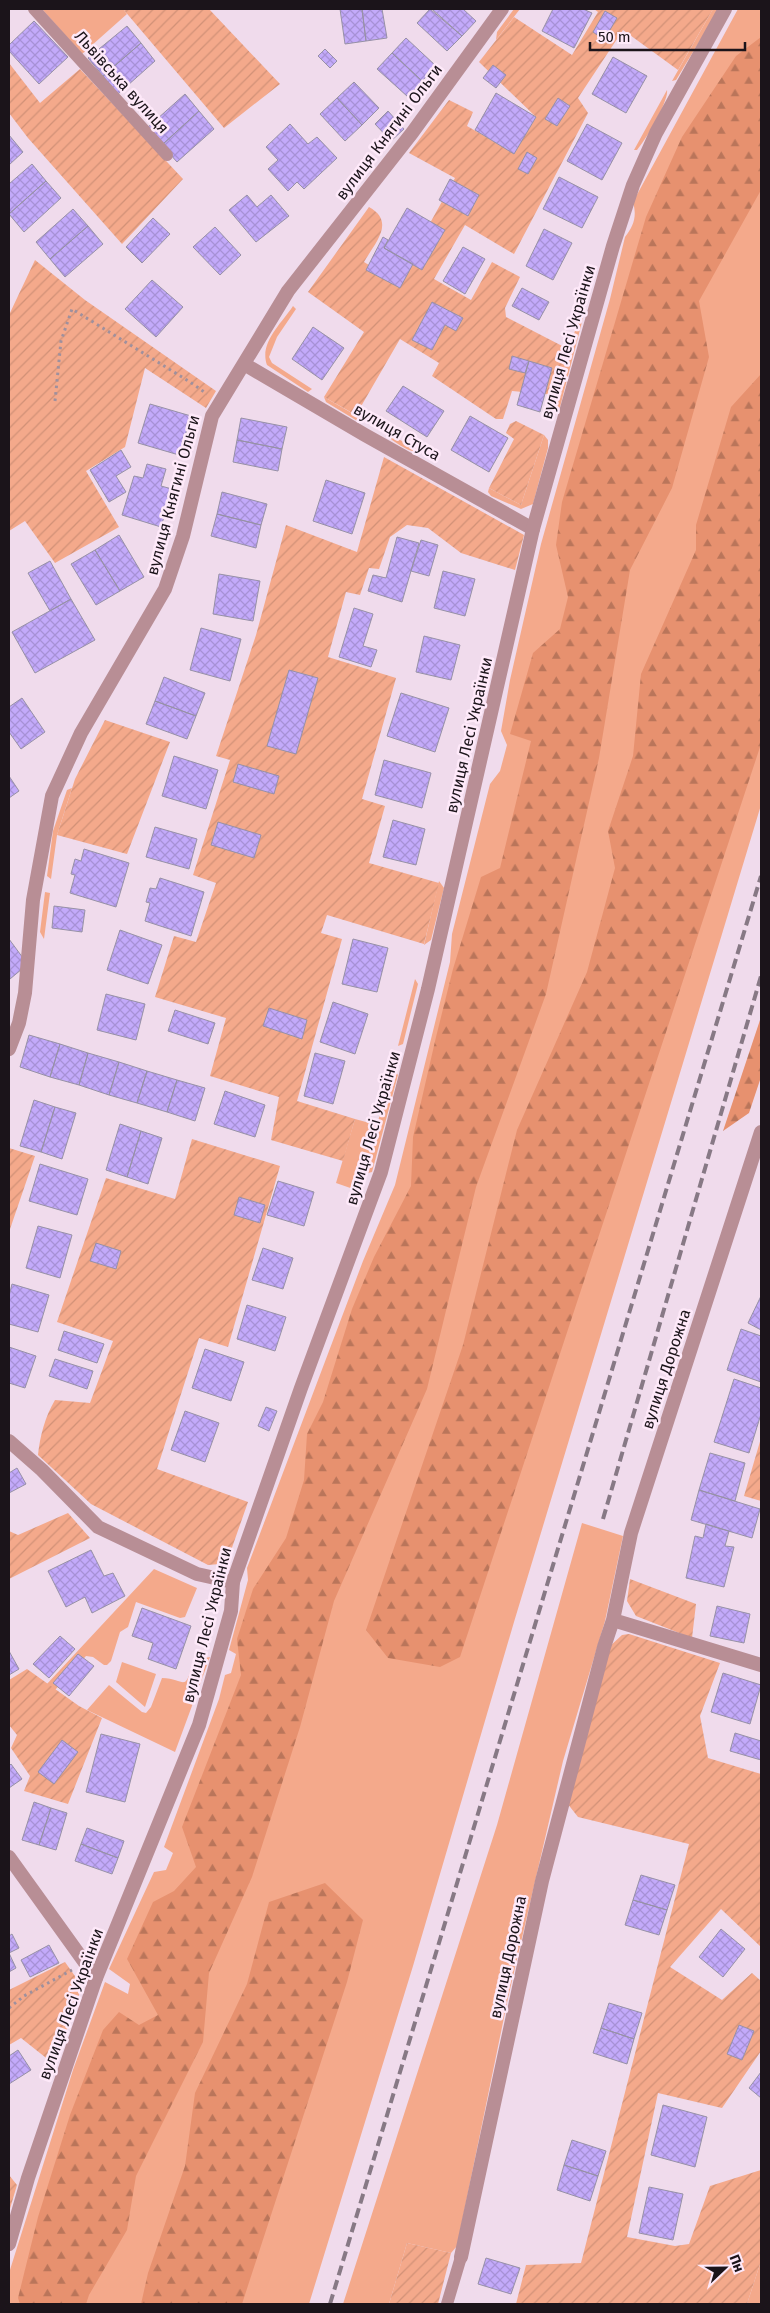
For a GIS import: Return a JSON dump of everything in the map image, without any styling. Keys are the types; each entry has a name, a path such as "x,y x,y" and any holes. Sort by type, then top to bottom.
{"street":[{"name":"вулиця Княгині Ольги","path":"9,1049 19,1023 25,993 33,900 52,796 81,733 165,590 183,536 212,416 288,291 412,133 502,9"},
{"name":"вулиця Лесі Українки","path":"9,2244 28,2178 96,1978 200,1725 231,1612 233,1582 301,1388 381,1172 428,989 533,529 613,246 633,185 656,133 725,9"},
{"name":"вулиця Стуса","path":"244,364 366,436 533,529"},
{"name":"вулиця Дорожна","path":"462,2257 542,1881 604,1647 614,1620 631,1533 761,1132"},
{"path":"9,1441 42,1470 98,1527 197,1574 233,1582"},
{"path":"614,1620 761,1665"},
{"path":"9,1857 96,1978"}],"lane":[{"name":"Львівська вулиця","path":"34,9 167,155"},
{"name":"вулиця Дорожна","path":"447,2304 462,2257"}],"path":[{"path":"54,401 61,341 72,309 190,382 219,404"},
{"path":"9,2008 24,1996 86,1963"}],"shaded area":[{"path":"42,9 123,9 127,14 82,54"},
{"path":"123,9 209,9 280,84 224,128"},
{"path":"514,9 520,9 496,40 497,32"},
{"path":"594,9 713,9 678,70 623,30 578,98 588,113 514,254 465,225 434,279 471,300 492,262 520,277 505,308 506,317 570,350 556,395 512,391 503,419 496,419 432,376 439,363 400,339 356,415 324,397 364,332 308,292 369,207 377,213 381,219 382,226 378,240 364,262 395,281 414,252 455,178 409,153 449,100 473,112 467,126 514,153 536,117 479,62 514,17 572,55 598,12"},
{"path":"713,9 719,9 676,80 672,81"},
{"path":"738,9 761,9 761,805 514,1622 413,1966 309,2304 9,2304 9,2273 73,2070 105,1982 128,1994 130,1984 109,1969 154,1872 166,1870 173,1853 164,1847 219,1699 225,1675 231,1673 236,1654 229,1650 248,1580 247,1568 363,1261 395,1185 450,962 452,934 490,784 500,771 507,745 501,731 510,680 541,544 610,299 625,237 634,221 633,202"},
{"path":"9,63 40,103 80,69 183,179 122,244 28,138 9,113"},
{"path":"667,90 667,95 656,121 641,145 637,150 634,150"},
{"path":"35,260 85,300 216,391 206,408 145,368 125,447 86,471 119,527 55,563 25,521 9,531 9,315"},
{"path":"293,306 296,309 277,337 269,357 272,363 312,389 308,392 267,365 265,357 272,334"},
{"path":"581,310 583,318 560,407 554,416 550,417"},
{"path":"324,397 364,420 359,422 326,402"},
{"path":"516,421 544,435 521,505 489,488 514,439 506,433 510,424"},
{"path":"381,429 421,452 411,451 400,445"},
{"path":"544,435 548,440 548,448 533,504 521,509 491,496 488,492 489,488 521,505"},
{"path":"384,457 524,535 515,570 461,553 428,528 407,525 390,537 379,569 369,568 360,595 346,592 328,657 396,678 362,799 385,806 369,863 439,883 424,944 327,915 321,933 342,939 297,1101 355,1119 343,1161 271,1140 279,1097 210,1076 226,1018 155,997 174,936 196,942 216,883 193,875 230,760 216,756 256,635 286,525 357,552"},
{"path":"105,720 170,742 127,854 57,835 75,779"},
{"path":"72,788 57,835 51,879 47,876 53,831 67,790"},
{"path":"439,881 444,888 431,940 424,945"},
{"path":"45,892 50,893 44,939 40,932"},
{"path":"415,979 418,984 403,1044 398,1046"},
{"path":"393,1068 398,1075 372,1172 364,1174 359,1191 336,1183 355,1119 377,1125"},
{"path":"192,1139 280,1166 228,1347 199,1338 157,1469 248,1502 228,1559 220,1564 208,1565 91,1504 38,1455 48,1413 55,1400 90,1403 113,1341 57,1322 106,1178 175,1199"},
{"path":"9,1148 35,1156 9,1232"},
{"path":"761,1438 761,1501 744,1496"},
{"path":"68,1513 90,1538 9,1579 9,1531 18,1535"},
{"path":"582,1523 623,1536 605,1621 563,1761 508,1998 457,2246 451,2253 407,2243 389,2304 343,2304 497,1825"},
{"path":"154,1569 197,1588 185,1617 180,1618 136,1602 128,1627 120,1632 111,1661 107,1665 93,1657 86,1656 55,1690 46,1685"},
{"path":"630,1579 696,1604 692,1638 636,1616 627,1601"},
{"path":"629,1634 720,1663 700,1716 708,1758 761,1774 761,1947 721,1909 670,1967 722,2000 752,1973 761,1981 761,2051 722,2108 658,2093 627,2237 675,2246 689,2244 710,2186 761,2170 761,2261 747,2304 516,2304 526,2265 581,2263 689,1844 578,1817 567,1803 609,1647 622,1635"},
{"path":"210,1657 175,1752 87,1710 109,1685 142,1712 146,1713 151,1707 162,1678 184,1682 188,1677 194,1660"},
{"path":"122,1662 156,1674 145,1707 116,1682"},
{"path":"27,1669 79,1706 102,1718 68,1804 24,1791 30,1776 11,1748 17,1735 9,1725 9,1680"},
{"path":"65,1962 82,1986 55,2065 21,2038 9,2045 9,1990"},
{"path":"9,2175 17,2185 9,2212"},
{"path":"407,2243 451,2253 438,2304 389,2304"},
{"path":"761,2261 761,2304 747,2304"}],"green space":[{"path":"761,37 761,190 699,301 709,357 672,488 630,570 599,758 546,994 476,1187 427,1389 334,1601 300,1727 252,1877 209,1973 203,2042 136,2176 127,2230 89,2295 86,2304 20,2304 18,2298 38,2217 70,2115 103,2030 119,2012 139,2025 158,2015 127,1959 153,1902 174,1891 196,1867 182,1827 241,1675 237,1639 253,1589 286,1538 304,1480 307,1434 323,1402 352,1309 374,1257 411,1186 413,1137 453,969 481,877 500,868 531,741 510,734 533,653 560,629 568,597 556,545 562,502 646,217 682,137 736,56"},
{"path":"761,374 761,744 460,1657 440,1667 388,1658 366,1630 463,1345 517,1130 587,972 615,868 608,831 633,756 641,674 696,550 696,525 731,407"},
{"path":"761,1017 761,1077 749,1113 723,1131"},
{"path":"325,1883 363,1920 347,1982 242,2304 141,2304 148,2273 185,2166 195,2093 247,1984 269,1902"}],"building":[{"path":"340,9 362,9 366,41 345,44"},
{"path":"362,9 382,9 387,38 366,41"},
{"path":"430,9 462,36 447,51 417,23"},
{"path":"432,9 463,9 476,21 462,36"},
{"path":"553,9 583,9 592,13 574,48 542,31"},
{"path":"605,11 617,18 604,40 593,32"},
{"path":"34,21 68,57 39,84 9,51 9,45"},
{"path":"127,26 141,43 103,76 88,58"},
{"path":"406,38 436,66 422,81 392,53"},
{"path":"141,43 155,61 118,94 103,76"},
{"path":"325,49 337,61 330,68 318,56"},
{"path":"392,53 422,81 408,97 377,69"},
{"path":"613,57 647,76 626,113 592,94"},
{"path":"493,65 506,75 496,88 483,78"},
{"path":"354,82 379,108 362,125 337,98"},
{"path":"496,93 536,117 514,154 475,130"},
{"path":"185,94 199,111 162,145 147,128"},
{"path":"337,98 362,125 345,141 320,114"},
{"path":"558,98 570,106 557,126 545,119"},
{"path":"199,111 214,129 177,162 162,145"},
{"path":"388,111 404,129 391,141 375,124"},
{"path":"290,124 308,144 317,137 337,158 304,189 297,182 288,191 268,169 278,160 266,147"},
{"path":"587,124 622,143 602,180 567,161"},
{"path":"9,135 23,152 9,165"},
{"path":"527,152 537,158 528,174 518,169"},
{"path":"32,164 46,181 9,214 9,184"},
{"path":"559,177 598,197 582,228 543,209"},
{"path":"450,179 479,195 468,216 439,200"},
{"path":"46,181 61,198 24,232 9,214"},
{"path":"247,195 257,207 271,195 289,216 256,242 229,210"},
{"path":"407,208 445,230 422,270 384,248"},
{"path":"73,209 88,226 50,259 36,242"},
{"path":"153,218 170,234 142,263 126,247"},
{"path":"88,226 103,244 65,277 50,259"},
{"path":"215,227 241,255 220,275 193,247"},
{"path":"544,229 572,243 553,280 526,266"},
{"path":"383,237 388,240 384,248 413,264 400,288 366,270"},
{"path":"463,247 485,259 465,294 443,281"},
{"path":"152,280 183,307 156,337 125,309"},
{"path":"522,288 549,302 539,320 512,306"},
{"path":"432,302 463,318 456,331 445,325 432,350 412,340"},
{"path":"313,327 344,348 322,380 292,359"},
{"path":"512,356 529,361 525,373 509,369"},
{"path":"529,361 552,368 540,412 517,405"},
{"path":"403,386 444,411 427,437 386,411"},
{"path":"150,404 191,416 179,455 138,443"},
{"path":"470,416 508,438 489,472 451,450"},
{"path":"241,418 287,427 282,449 237,440"},
{"path":"237,440 282,449 278,471 233,462"},
{"path":"121,450 131,467 116,476 126,492 109,502 90,470"},
{"path":"147,464 166,469 161,486 172,489 161,527 122,515 134,476 143,478"},
{"path":"326,480 365,493 352,534 313,521"},
{"path":"222,492 267,504 261,525 217,514"},
{"path":"217,514 261,525 256,548 211,536"},
{"path":"119,535 144,577 120,591 95,550"},
{"path":"397,537 419,543 402,602 368,591 373,575 386,578"},
{"path":"421,540 438,545 429,576 411,571"},
{"path":"95,550 120,591 96,605 71,564"},
{"path":"50,561 71,599 50,611 28,573"},
{"path":"443,571 475,579 465,616 434,608"},
{"path":"219,574 260,581 253,621 213,614"},
{"path":"71,599 95,640 35,673 12,632"},
{"path":"354,608 373,614 363,646 377,650 371,667 339,657"},
{"path":"201,628 241,639 230,681 190,670"},
{"path":"424,636 460,645 451,680 416,672"},
{"path":"289,670 318,678 296,754 267,746"},
{"path":"164,677 205,693 196,716 155,701"},
{"path":"401,693 449,708 435,752 387,736"},
{"path":"22,698 45,732 21,749 9,732 9,707"},
{"path":"155,701 196,716 187,739 146,724"},
{"path":"174,756 218,770 206,809 162,796"},
{"path":"384,760 431,773 422,808 375,795"},
{"path":"238,764 279,776 274,794 233,782"},
{"path":"9,776 19,791 9,798"},
{"path":"393,820 425,829 416,865 383,857"},
{"path":"218,822 261,835 254,858 211,845"},
{"path":"155,827 197,839 189,869 146,857"},
{"path":"84,849 129,863 116,907 70,893 75,875 71,874 75,859 81,861"},
{"path":"160,878 204,892 191,936 145,921 150,903 146,902 150,888 156,889"},
{"path":"54,906 85,910 82,932 52,928"},
{"path":"120,930 162,945 148,984 107,970"},
{"path":"9,939 23,958 22,969 10,979"},
{"path":"353,939 388,948 377,992 342,984"},
{"path":"106,994 145,1004 136,1040 97,1030"},
{"path":"333,1002 368,1014 355,1054 320,1042"},
{"path":"269,1008 307,1020 302,1039 263,1026"},
{"path":"175,1010 215,1023 208,1044 168,1031"},
{"path":"29,1035 60,1044 50,1077 20,1067"},
{"path":"60,1044 88,1053 79,1085 50,1077"},
{"path":"88,1053 119,1062 109,1095 79,1085"},
{"path":"315,1053 345,1061 333,1104 304,1096"},
{"path":"119,1062 147,1071 137,1103 109,1095"},
{"path":"147,1071 177,1080 167,1112 137,1103"},
{"path":"177,1080 205,1088 195,1121 167,1112"},
{"path":"225,1091 265,1105 255,1137 214,1124"},
{"path":"34,1100 55,1107 41,1152 20,1146"},
{"path":"55,1107 76,1113 62,1159 41,1152"},
{"path":"120,1124 141,1131 127,1177 106,1170"},
{"path":"141,1131 162,1138 148,1184 127,1177"},
{"path":"40,1164 88,1179 77,1215 29,1201"},
{"path":"278,1181 314,1192 304,1226 267,1215"},
{"path":"239,1197 265,1205 260,1223 234,1215"},
{"path":"38,1226 72,1235 60,1278 26,1268"},
{"path":"96,1243 121,1251 116,1269 90,1261"},
{"path":"263,1248 293,1258 283,1289 252,1280"},
{"path":"12,1284 49,1295 38,1332 9,1324 9,1296"},
{"path":"761,1296 761,1330 748,1323"},
{"path":"247,1305 286,1317 275,1351 237,1339"},
{"path":"741,1329 761,1336 761,1382 727,1370"},
{"path":"64,1331 104,1344 97,1363 58,1350"},
{"path":"9,1347 36,1356 25,1388 9,1383"},
{"path":"205,1349 244,1362 231,1401 192,1388"},
{"path":"55,1359 93,1371 87,1389 49,1376"},
{"path":"734,1379 761,1388 761,1414 749,1453 714,1442"},
{"path":"266,1407 277,1411 269,1431 258,1426"},
{"path":"185,1411 219,1423 205,1462 171,1450"},
{"path":"710,1453 745,1463 735,1501 699,1490"},
{"path":"17,1468 26,1484 9,1493 9,1473"},
{"path":"699,1490 760,1509 752,1538 691,1520"},
{"path":"706,1524 729,1531 725,1546 734,1547 724,1587 686,1578 695,1536 703,1538"},
{"path":"91,1550 104,1576 113,1573 125,1596 92,1613 85,1597 66,1607 48,1571"},
{"path":"717,1606 750,1614 744,1643 710,1636"},
{"path":"142,1608 191,1626 176,1669 148,1659 153,1643 132,1636"},
{"path":"60,1636 75,1649 49,1678 33,1664"},
{"path":"9,1651 19,1669 9,1675"},
{"path":"78,1654 94,1666 69,1696 53,1683"},
{"path":"723,1673 761,1685 750,1724 711,1712"},
{"path":"735,1733 761,1741 761,1760 730,1751"},
{"path":"101,1734 140,1744 125,1802 86,1792"},
{"path":"62,1740 78,1752 54,1784 38,1772"},
{"path":"11,1764 22,1779 9,1788 9,1766"},
{"path":"34,1802 51,1808 39,1845 22,1840"},
{"path":"51,1808 67,1813 56,1850 39,1845"},
{"path":"87,1828 124,1841 118,1858 81,1844"},
{"path":"81,1844 118,1858 112,1874 75,1861"},
{"path":"641,1875 675,1885 667,1910 633,1900"},
{"path":"633,1900 667,1910 659,1935 625,1925"},
{"path":"721,1929 745,1949 723,1977 699,1957"},
{"path":"12,1934 19,1948 9,1953 9,1936"},
{"path":"49,1945 59,1963 30,1977 21,1960"},
{"path":"9,1953 16,1968 9,1972"},
{"path":"609,2003 642,2013 634,2039 601,2028"},
{"path":"739,2025 754,2031 742,2060 727,2054"},
{"path":"601,2028 634,2039 627,2064 593,2053"},
{"path":"18,2050 31,2070 9,2084 9,2056"},
{"path":"761,2072 761,2098 749,2088"},
{"path":"663,2105 707,2117 695,2167 651,2155"},
{"path":"572,2140 606,2151 598,2176 564,2165"},
{"path":"564,2165 598,2176 590,2201 557,2190"},
{"path":"649,2187 683,2194 673,2240 639,2233"},
{"path":"486,2258 520,2268 511,2294 478,2284"}],"railway":[{"path":"330,2304 761,876"},
{"path":"603,1519 761,976"}]}
